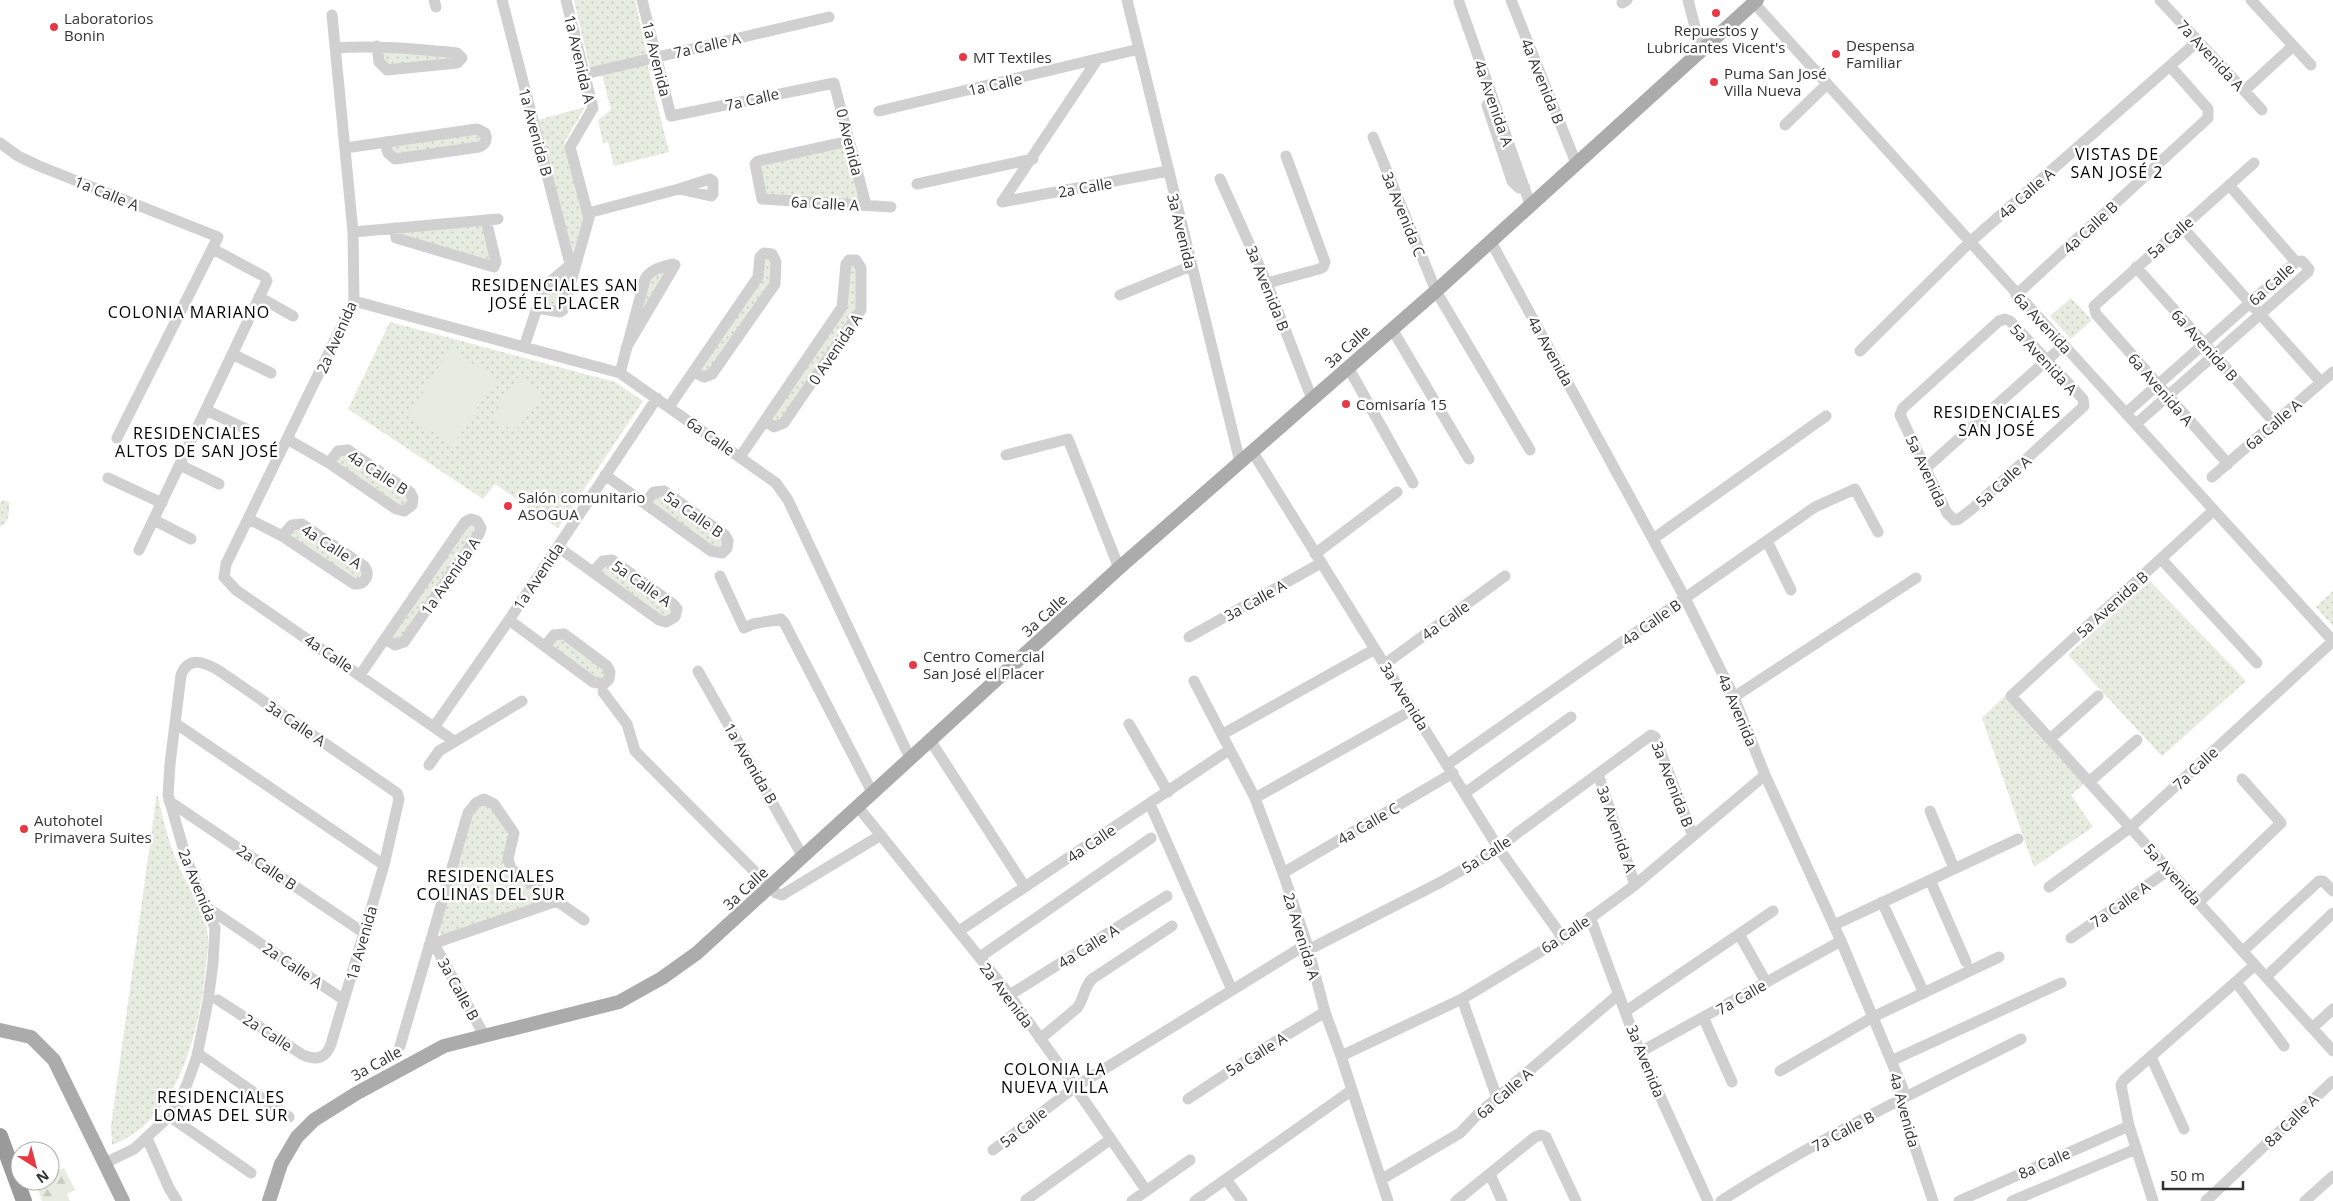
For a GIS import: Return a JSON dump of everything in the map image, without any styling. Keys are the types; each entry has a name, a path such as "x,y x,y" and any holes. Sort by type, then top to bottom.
{"highway":[{"path":"0,1136 24,1201"}],"main road":[{"name":"3a Calle","path":"269,1201 276,1177 291,1146 300,1133 314,1120 357,1093 444,1046 610,1005 636,994 678,968 697,953 1119,568 1436,291 1576,162 1756,1"},
{"path":"4,1033 31,1037 54,1060 123,1201"}],"street":[{"name":"1a Avenida B","path":"502,0 574,261"},
{"name":"1a Avenida A","path":"537,308 560,312 563,310 574,261 589,218 570,147 593,108 566,0"},
{"name":"1a Avenida","path":"642,0 670,114 673,117"},
{"name":"3a Avenida","path":"1127,0 1240,462"},
{"name":"4a Avenida B","path":"1511,0 1576,162"},
{"path":"1688,0 1701,50"},
{"name":"7a Avenida A","path":"2160,0 2262,110"},
{"path":"2251,0 2311,65"},
{"name":"6a Avenida","path":"1756,1 1827,84 2016,295 2064,345 2333,641"},
{"name":"4a Avenida A","path":"1456,3 1530,204"},
{"name":"2a Avenida","path":"224,578 226,564 354,301 352,232 332,15"},
{"name":"7a Calle A","path":"585,74 829,17"},
{"name":"4a Calle A","path":"1860,351 1970,242 2198,41"},
{"path":"335,48 376,46 457,52 462,58 457,63 387,70 379,62 376,46"},
{"path":"2244,91 2293,46"},
{"name":"1a Calle","path":"879,112 1139,49"},
{"path":"917,184 1033,159 1097,60"},
{"name":"4a Calle B","path":"2016,295 2208,118 2208,109 2170,66"},
{"name":"7a Calle","path":"673,117 831,82"},
{"name":"0 Avenida","path":"831,82 836,85 866,205"},
{"path":"1785,125 1827,84"},
{"path":"344,148 385,142 477,129 483,131 486,138 484,144 479,147 395,159 388,153 385,142"},
{"name":"3a Avenida C","path":"1373,138 1436,291 1530,450"},
{"name":"6a Calle A","path":"849,142 758,161 755,164 761,196 766,200 892,206"},
{"name":"1a Calle A","path":"0,144 18,156 39,166 218,237 213,249"},
{"path":"1267,283 1319,269 1323,267 1325,262 1286,156"},
{"name":"2a Calle","path":"1033,159 1002,202 1168,171"},
{"name":"5a Calle","path":"2096,314 2094,306 2254,163"},
{"name":"3a Avenida B","path":"1220,179 1267,283 1312,399"},
{"path":"2229,186 2296,262"},
{"path":"588,213 679,190"},
{"path":"352,232 498,219"},
{"path":"395,228 396,238 494,267 496,262 486,220"},
{"path":"2182,227 2321,382"},
{"name":"4a Avenida","path":"1490,240 1685,598 1734,697 1765,775 1834,925 1903,1088 1899,1100 1934,1201"},
{"path":"117,438 213,249 265,277 266,281 259,297 140,550"},
{"path":"669,407 758,277 760,257 764,253 772,254 776,262 775,284 712,374 704,377 693,372"},
{"name":"0 Avenida A","path":"740,457 842,306 846,264 849,260 856,260 861,268 862,310 784,423 774,427 765,421"},
{"path":"524,347 544,287 574,261"},
{"name":"6a Calle","path":"2126,413 2296,262 2302,261 2309,269 2308,272 2136,424"},
{"path":"620,373 626,348 646,275 665,266 675,265 675,268 626,348"},
{"path":"1120,295 1191,266"},
{"name":"6a Avenida B","path":"2136,267 2275,423"},
{"path":"259,297 294,316"},
{"name":"6a Calle","path":"354,301 620,373 776,484 784,493 910,758"},
{"name":"6a Avenida A","path":"2096,314 2228,464"},
{"name":"5a Avenida A","path":"1900,415 1903,408 2000,321 2005,319 2010,321 2083,399"},
{"path":"1392,329 1469,459"},
{"path":"1926,468 2064,345"},
{"path":"232,354 271,373"},
{"path":"1348,367 1413,483"},
{"name":"6a Calle A","path":"2212,477 2333,372"},
{"name":"1a Avenida","path":"434,727 509,620 656,398"},
{"name":"5a Calle A","path":"1960,519 2081,410 2084,406 2083,399"},
{"path":"206,410 246,429"},
{"name":"5a Avenida","path":"1900,415 1947,514 1954,520 1960,519"},
{"path":"1653,539 1826,416"},
{"name":"4a Calle B","path":"287,439 329,463 400,510 407,510 412,505 413,498 410,492 348,450 338,451 329,463"},
{"path":"1006,455 1068,439 1119,568"},
{"name":"3a Avenida","path":"1252,451 1499,849 1563,938"},
{"path":"180,465 219,484"},
{"name":"5a Calle B","path":"605,476 714,553 722,553 727,548 728,541 725,535 664,491 654,492 645,503"},
{"path":"108,478 162,503"},
{"name":"4a Calle B","path":"1451,769 1685,598 1815,507 1852,489 1857,491 1878,532"},
{"name":"3a Calle A","path":"1189,637 1318,558 1397,492"},
{"name":"5a Avenida B","path":"2012,698 2012,694 2162,560 2214,510"},
{"name":"4a Calle A","path":"249,519 282,536 354,584 361,584 366,579 367,571 364,566 302,524 292,525 282,536"},
{"name":"1a Avenida A","path":"360,674 466,521 471,519 477,521 481,528 479,534 404,642 395,645 385,639"},
{"path":"154,520 191,538"},
{"path":"1767,541 1791,590"},
{"name":"5a Calle A","path":"558,547 593,572 663,622 670,622 676,617 677,610 674,604 612,560 603,561 593,572"},
{"path":"2162,560 2257,663"},
{"path":"720,576 744,628 753,624 781,619 785,624 872,792"},
{"name":"4a Calle","path":"1385,664 1505,576"},
{"name":"4a Calle","path":"224,578 236,590 360,674 454,741"},
{"path":"1734,697 1916,578"},
{"path":"509,620 596,684 604,684 609,679 610,672 607,666 564,634 554,635 545,646"},
{"name":"7a Calle","path":"2049,887 2131,827 2333,641"},
{"path":"1223,734 1376,649"},
{"name":"2a Avenida","path":"105,1163 132,1150 147,1138 169,1116 183,1094 197,1053 208,1001 215,928 186,858 169,801 168,783 181,675 191,662"},
{"name":"3a Calle A","path":"191,662 205,663 218,670 397,793"},
{"name":"1a Avenida B","path":"698,671 803,857"},
{"name":"2a Avenida A","path":"1194,681 1223,734 1254,798 1283,873 1307,947 1325,1012 1388,1201"},
{"path":"603,692 627,724 631,741 636,750 776,893 782,895 881,835"},
{"path":"2050,739 2098,696"},
{"name":"5a Avenida","path":"2012,698 2333,1051"},
{"path":"429,765 438,751 522,701"},
{"path":"1254,798 1412,710"},
{"path":"1465,793 1571,717"},
{"path":"175,723 384,865"},
{"path":"1129,724 1168,792"},
{"name":"3a Avenida B","path":"1651,734 1655,737 1693,836"},
{"name":"5a Calle","path":"993,1150 1075,1086 1232,990 1307,947 1441,882 1499,849 1516,834 1651,734"},
{"path":"930,740 1025,887"},
{"path":"2089,782 2137,740"},
{"name":"4a Calle","path":"959,931 1223,754"},
{"name":"4a Calle C","path":"1283,873 1451,769"},
{"name":"3a Avenida A","path":"1598,774 1635,885"},
{"name":"6a Calle","path":"1341,1056 1462,999 1563,938 1635,885 1765,775"},
{"path":"2198,902 2281,823 2242,779"},
{"name":"1a Avenida","path":"319,1058 325,1056 330,1049 384,865 399,798 397,793"},
{"path":"400,1046 468,813 473,805 481,800 493,802 514,833 508,859 509,866 584,920"},
{"name":"2a Calle B","path":"169,801 364,932"},
{"path":"1150,804 1232,990"},
{"name":"2a Avenida","path":"858,807 980,957 1075,1086 1110,1140 1146,1190"},
{"path":"1930,811 1954,868"},
{"path":"980,957 1151,838"},
{"path":"1834,925 2018,839"},
{"name":"7a Calle A","path":"2070,938 2169,870"},
{"path":"1930,880 1966,962"},
{"path":"2243,951 2319,881 2323,881 2333,891"},
{"path":"531,910 542,896 541,890"},
{"name":"4a Calle A","path":"1008,996 1167,896"},
{"path":"431,945 557,902"},
{"path":"1882,902 1924,993"},
{"name":"2a Calle A","path":"208,908 344,1000"},
{"path":"1626,1011 1772,911"},
{"path":"2266,977 2333,914"},
{"name":"3a Avenida","path":"1590,918 1640,1052 1708,1201"},
{"path":"1040,1039 1077,1008 1088,983 1092,979 1172,926"},
{"path":"215,941 218,933 223,929 241,930"},
{"path":"1739,934 1766,982"},
{"name":"7a Calle","path":"1640,1052 1841,941"},
{"name":"3a Calle B","path":"431,945 484,1035"},
{"path":"1780,1072 1873,1017 1924,993 1954,976 1998,957"},
{"path":"2152,1201 2129,1126 2122,1085 2255,965"},
{"path":"2236,982 2284,1046"},
{"path":"1891,1061 2061,983"},
{"name":"6a Calle A","path":"1382,1179 1460,1133 1477,1115 1619,994"},
{"path":"1462,999 1497,1098"},
{"name":"2a Calle","path":"218,1000 303,1055 319,1058"},
{"path":"2312,1028 2333,1009"},
{"name":"5a Calle A","path":"1188,1098 1325,1012"},
{"path":"1704,1018 1732,1082"},
{"name":"7a Calle B","path":"1722,1201 1763,1174 1899,1100 2021,1039"},
{"path":"197,1053 289,1117"},
{"path":"2151,1057 2184,1129"},
{"name":"8a Calle A","path":"2206,1201 2333,1081"},
{"path":"1195,1201 1352,1090"},
{"path":"169,1116 251,1173"},
{"name":"8a Calle","path":"1959,1201 2129,1126"},
{"path":"1456,1201 1535,1137 1541,1135 1546,1137 1576,1201"},
{"path":"147,1138 169,1188 178,1201"},
{"path":"1026,1200 1110,1140"},
{"path":"2012,1201 2136,1149"},
{"path":"1132,1201 1190,1160"},
{"path":"1490,1174 1502,1201"},
{"path":"2305,1201 2333,1176"},
{"path":"1226,1180 1242,1201"}],"green space":[{"path":"574,0 635,0 647,55 590,69"},
{"path":"390,47 462,58 390,70 378,59"},
{"path":"647,63 669,152 614,166 608,142 603,143 598,120 611,110 602,75"},
{"path":"585,107 564,143 584,218 572,256 538,120"},
{"path":"477,129 486,141 395,159 385,142"},
{"path":"849,141 866,205 766,200 756,162"},
{"path":"486,220 496,262 396,238 395,228"},
{"path":"770,253 775,284 712,374 693,372 758,277 759,260"},
{"path":"577,258 563,310 537,308 544,287"},
{"path":"855,259 861,310 784,423 765,421 842,307 846,264"},
{"path":"672,264 626,348 645,279"},
{"path":"2071,298 2092,320 2071,339 2050,316"},
{"path":"390,322 615,382 643,401 558,528 495,484 483,499 348,409"},
{"path":"450,349 496,379 453,445 408,416"},
{"path":"518,377 542,392 515,432 492,417"},
{"path":"341,450 410,492 407,510 329,463"},
{"path":"654,492 725,535 722,553 645,503"},
{"path":"3,500 9,502 9,513 6,522 0,527 0,503"},
{"path":"466,521 480,523 404,642 385,639"},
{"path":"292,525 364,566 361,584 282,536"},
{"path":"603,561 673,604 670,622 593,572"},
{"path":"2150,581 2246,681 2162,756 2068,655"},
{"path":"2333,591 2333,626 2316,607"},
{"path":"554,635 607,666 604,684 545,646"},
{"path":"2006,695 2084,784 2071,795 2093,827 2034,867 1982,718"},
{"path":"157,793 176,860 206,924 208,942 206,967 197,1022 181,1073 153,1117 134,1133 112,1145 111,1126"},
{"path":"484,804 494,809 509,836 503,862 504,869 540,895 534,905 442,936 439,931 474,813 475,810"},
{"path":"64,1168 75,1190 67,1194 70,1201 42,1201 38,1191 60,1191 60,1169"}],"place":[{"name":"Repuestos y Lubricantes Vicent's","path":"1716,13"},
{"name":"Laboratorios Bonin","path":"54,27"},
{"name":"Despensa Familiar","path":"1836,54"},
{"name":"MT Textiles","path":"963,57"},
{"name":"Puma San José Villa Nueva","path":"1714,82"},
{"name":"Comisaría 15","path":"1346,404"},
{"name":"Salón comunitario ASOGUA","path":"508,506"},
{"name":"Centro Comercial San José el Placer","path":"913,665"},
{"name":"Autohotel Primavera Suites","path":"24,829"}],"district":[{"name":"VISTAS DE SAN JOSÉ 2","path":"2117,163"},
{"name":"RESIDENCIALES SAN JOSÉ EL PLACER","path":"555,294"},
{"name":"COLONIA MARIANO","path":"189,312"},
{"name":"RESIDENCIALES SAN JOSÉ","path":"1997,421"},
{"name":"RESIDENCIALES ALTOS DE SAN JOSÉ","path":"197,442"},
{"name":"RESIDENCIALES COLINAS DEL SUR","path":"491,885"},
{"name":"COLONIA LA NUEVA VILLA","path":"1055,1078"},
{"name":"RESIDENCIALES LOMAS DEL SUR","path":"221,1106"}]}
